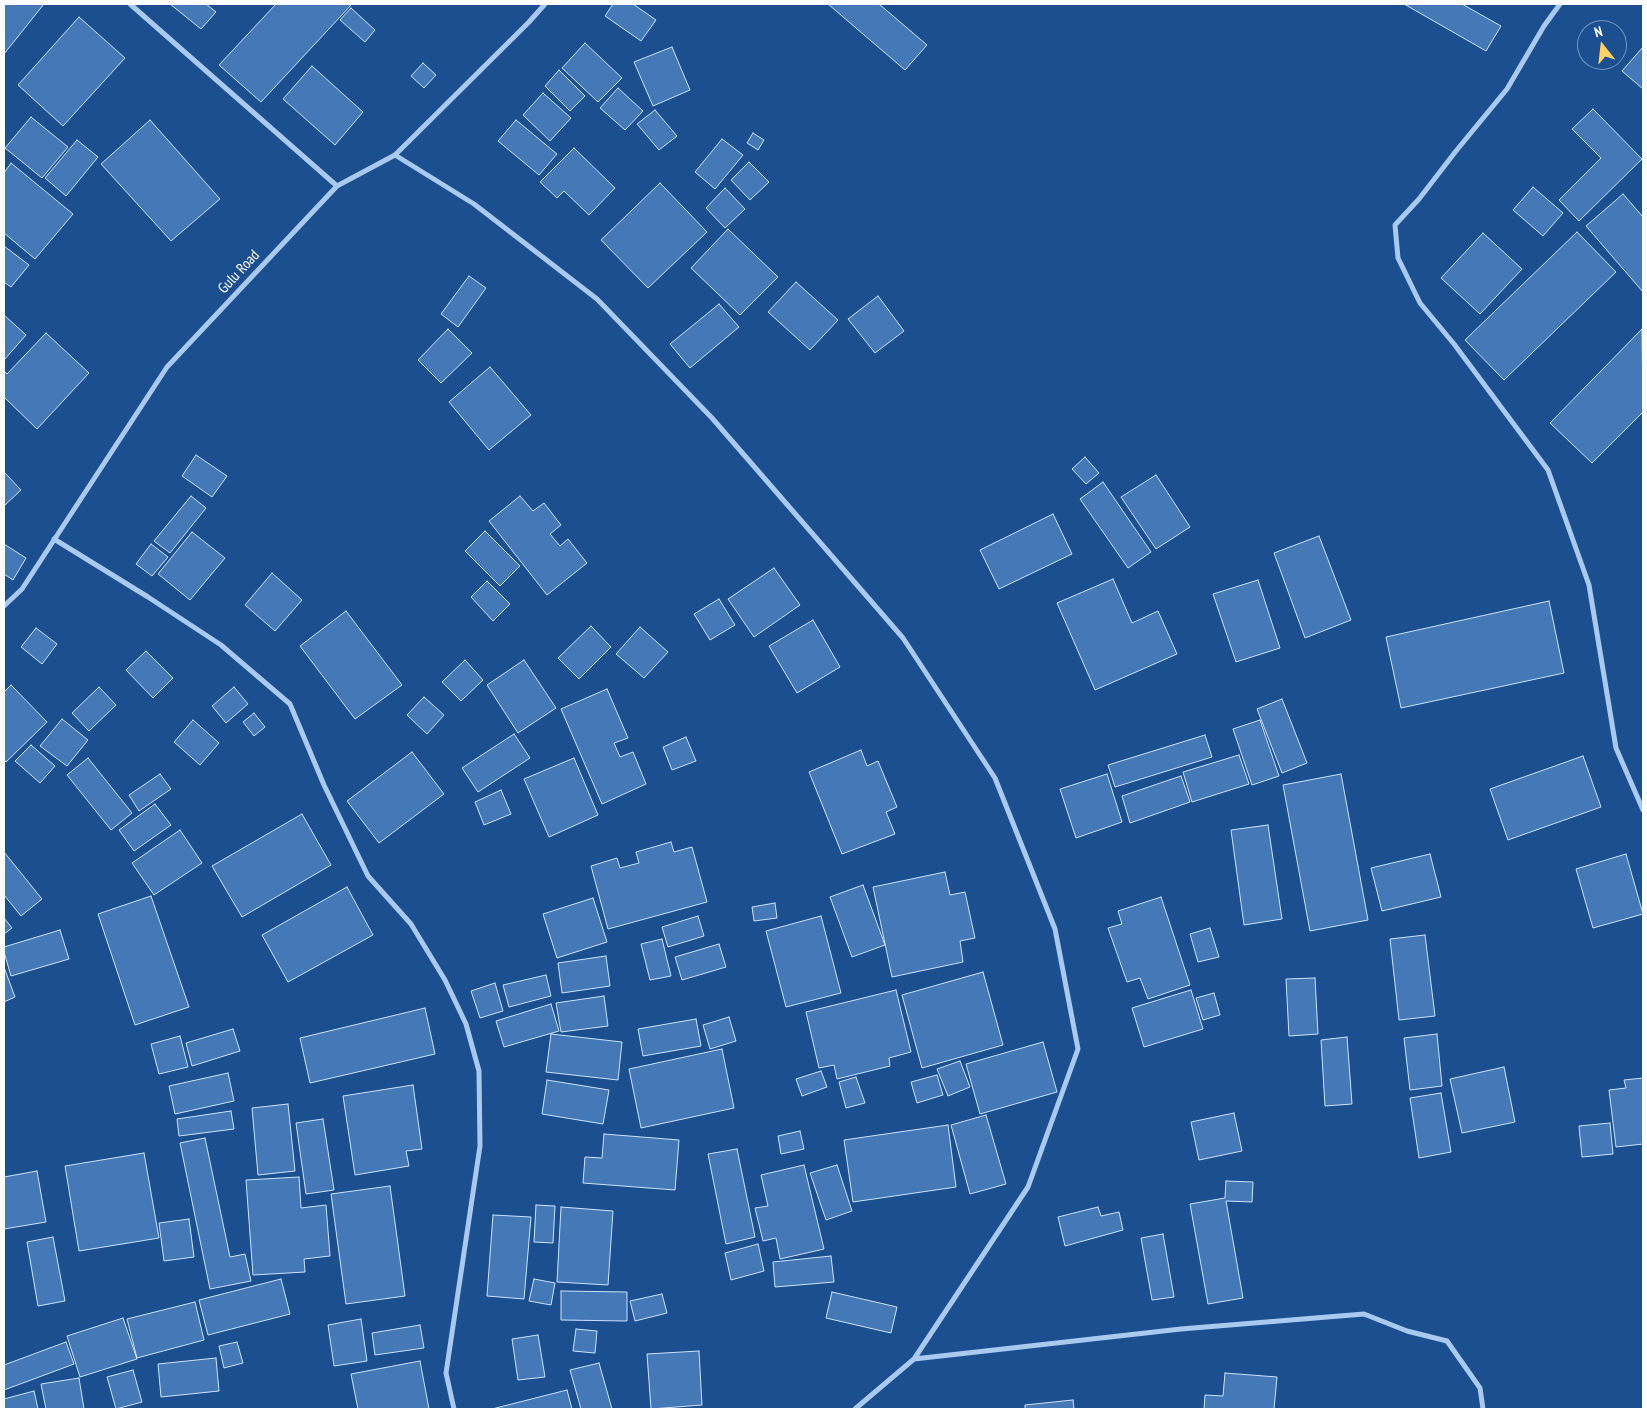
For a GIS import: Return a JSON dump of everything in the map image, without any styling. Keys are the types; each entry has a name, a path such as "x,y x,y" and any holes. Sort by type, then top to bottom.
{"street":[{"path":"130,4 337,186"},
{"name":"Gulu Road","path":"4,606 22,589 167,367 337,186 395,155 545,4"},
{"path":"1560,4 1544,26 1508,89 1419,199 1395,225 1398,258 1420,303 1454,344 1548,470 1589,585 1616,748 1643,810"},
{"path":"395,155 474,204 597,299 712,418 902,638 995,778 1055,929 1078,1049 1028,1186 914,1359 855,1409"},
{"path":"54,539 221,645 290,704 324,785 368,876 411,924 445,980 466,1024 480,1070 480,1146 446,1373 454,1409"},
{"path":"914,1359 1182,1329 1364,1314 1408,1331 1447,1341 1480,1388 1483,1409"}],"building":[{"path":"4,4 44,4 4,54"},
{"path":"170,4 206,4 216,12 201,29"},
{"path":"276,4 352,4 261,102 219,65"},
{"path":"613,4 633,4 656,20 641,41 605,16"},
{"path":"828,4 879,4 927,45 905,70"},
{"path":"1404,4 1462,4 1501,26 1486,51"},
{"path":"351,8 375,30 365,42 340,20"},
{"path":"79,17 125,58 63,126 18,85"},
{"path":"585,43 622,78 598,102 562,68"},
{"path":"672,47 690,90 653,106 634,62"},
{"path":"1643,47 1643,89 1622,71 1627,70 1627,65"},
{"path":"423,63 436,75 424,88 411,76"},
{"path":"312,66 363,112 335,145 283,99"},
{"path":"559,70 585,96 570,111 545,86"},
{"path":"618,88 643,111 625,130 600,108"},
{"path":"543,93 571,118 550,141 523,115"},
{"path":"1593,109 1642,159 1579,221 1559,200 1601,158 1572,129"},
{"path":"655,110 677,136 659,150 637,124"},
{"path":"31,117 68,147 42,178 5,148"},
{"path":"150,120 220,199 171,241 101,164"},
{"path":"516,120 557,154 539,175 498,141"},
{"path":"753,133 764,140 758,150 747,143"},
{"path":"722,139 743,155 715,189 695,172"},
{"path":"77,140 98,157 66,196 45,178"},
{"path":"574,148 615,188 589,215 564,191 557,198 540,182"},
{"path":"749,162 769,182 750,200 731,180"},
{"path":"11,163 73,214 35,259 4,233 4,173"},
{"path":"660,183 707,232 648,288 601,240"},
{"path":"1533,187 1563,213 1543,236 1513,210"},
{"path":"725,188 745,209 725,228 706,208"},
{"path":"1623,194 1643,217 1643,292 1586,226"},
{"path":"728,229 778,277 740,315 691,268"},
{"path":"1577,232 1616,272 1504,380 1465,340"},
{"path":"1483,233 1522,269 1480,314 1441,278"},
{"path":"4,246 29,265 11,287 4,282"},
{"path":"469,276 486,288 458,327 441,314"},
{"path":"796,282 838,320 810,350 768,312"},
{"path":"878,296 904,331 875,353 848,319"},
{"path":"719,304 739,327 690,368 670,344"},
{"path":"4,315 26,335 4,360"},
{"path":"448,329 472,353 441,383 418,360"},
{"path":"1642,329 1643,412 1592,463 1550,423"},
{"path":"46,333 89,373 37,429 4,397 4,371 7,374"},
{"path":"490,367 531,415 489,450 449,402"},
{"path":"196,455 227,476 212,497 182,476"},
{"path":"1085,457 1099,473 1086,484 1072,469"},
{"path":"4,472 21,490 4,506"},
{"path":"1156,475 1190,527 1156,549 1121,497"},
{"path":"1103,482 1151,552 1128,568 1080,499"},
{"path":"191,496 206,508 170,553 154,541"},
{"path":"520,496 533,511 544,503 561,525 550,534 560,546 568,539 587,563 547,595 489,521"},
{"path":"1053,514 1072,554 999,589 980,550"},
{"path":"485,531 520,566 500,586 465,551"},
{"path":"192,532 225,558 190,600 158,574"},
{"path":"1319,536 1351,620 1305,638 1274,553"},
{"path":"4,544 26,558 13,580 4,574"},
{"path":"151,544 168,557 152,576 136,564"},
{"path":"774,568 800,605 754,637 728,599"},
{"path":"272,573 302,600 275,631 245,605"},
{"path":"1113,579 1132,623 1158,611 1177,654 1095,690 1057,603"},
{"path":"1258,580 1280,648 1236,662 1213,594"},
{"path":"487,581 510,604 493,621 471,597"},
{"path":"719,599 735,625 710,640 694,614"},
{"path":"1549,601 1564,673 1401,708 1386,637"},
{"path":"346,611 402,685 355,719 300,646"},
{"path":"813,620 840,667 797,693 769,646"},
{"path":"591,626 611,647 579,679 558,658"},
{"path":"640,627 668,652 644,678 616,654"},
{"path":"36,628 57,644 42,664 21,647"},
{"path":"146,651 173,678 153,698 126,670"},
{"path":"465,660 483,680 461,701 442,682"},
{"path":"524,660 556,708 518,733 487,685"},
{"path":"11,685 47,722 6,762 4,759 4,692"},
{"path":"99,687 116,705 89,731 72,713"},
{"path":"234,687 248,704 226,723 212,706"},
{"path":"607,689 628,738 614,743 620,757 633,752 646,784 602,804 561,709"},
{"path":"424,697 444,715 427,734 407,715"},
{"path":"1282,699 1307,763 1282,773 1257,709"},
{"path":"254,713 265,727 254,736 243,722"},
{"path":"62,719 88,740 67,766 40,746"},
{"path":"193,720 219,743 200,765 174,742"},
{"path":"1260,720 1279,776 1252,785 1233,729"},
{"path":"514,734 530,758 478,792 462,768"},
{"path":"1205,735 1212,757 1115,787 1108,765"},
{"path":"686,737 696,761 672,770 663,747"},
{"path":"31,745 55,766 40,783 15,761"},
{"path":"861,750 867,766 878,761 897,807 886,812 895,834 842,854 809,772"},
{"path":"412,752 444,794 379,843 347,801"},
{"path":"1239,755 1249,784 1192,802 1183,772"},
{"path":"1583,756 1601,807 1508,840 1490,789"},
{"path":"88,758 132,813 111,830 67,775"},
{"path":"574,758 598,815 549,837 524,779"},
{"path":"160,774 171,789 139,811 129,795"},
{"path":"1107,774 1122,822 1076,838 1060,789"},
{"path":"1341,774 1368,920 1310,931 1283,785"},
{"path":"1181,776 1190,802 1130,823 1122,796"},
{"path":"501,790 511,814 484,825 475,802"},
{"path":"155,804 171,825 134,851 119,830"},
{"path":"302,814 331,865 242,917 212,866"},
{"path":"1268,825 1282,919 1244,925 1231,830"},
{"path":"180,830 202,863 154,895 132,863"},
{"path":"671,842 674,852 692,847 707,902 608,929 591,866 617,858 620,868 639,863 636,852"},
{"path":"4,852 42,899 21,916 4,895"},
{"path":"1430,854 1441,897 1382,911 1371,868"},
{"path":"1626,854 1643,914 1593,928 1576,869"},
{"path":"945,872 950,895 965,892 975,938 960,941 963,962 892,977 873,887"},
{"path":"863,885 885,945 852,957 830,897"},
{"path":"347,887 373,935 288,982 262,935"},
{"path":"151,896 189,1007 135,1025 98,914"},
{"path":"1161,897 1190,985 1148,999 1140,978 1127,982 1108,928 1122,924 1118,911"},
{"path":"593,898 607,942 557,958 543,914"},
{"path":"775,903 777,918 754,921 752,907"},
{"path":"698,916 704,936 668,947 662,927"},
{"path":"821,916 841,993 786,1007 766,931"},
{"path":"4,918 12,928 4,934"},
{"path":"1210,928 1219,957 1198,962 1190,934"},
{"path":"60,930 69,959 11,976 4,947"},
{"path":"1425,935 1435,1016 1399,1020 1390,939"},
{"path":"662,939 671,976 650,980 641,944"},
{"path":"719,944 726,967 682,980 675,957"},
{"path":"606,956 610,986 562,993 558,963"},
{"path":"4,967 15,997 4,1002"},
{"path":"983,972 1003,1045 922,1068 902,995"},
{"path":"546,975 551,996 509,1007 503,985"},
{"path":"1315,978 1318,1034 1289,1036 1286,979"},
{"path":"495,983 503,1011 480,1018 471,991"},
{"path":"896,990 911,1052 889,1058 890,1066 837,1079 834,1065 819,1068 806,1012"},
{"path":"1191,990 1203,1029 1144,1047 1132,1008"},
{"path":"1214,993 1220,1015 1203,1020 1196,998"},
{"path":"604,996 608,1026 561,1032 556,1003"},
{"path":"551,1004 559,1031 504,1047 496,1021"},
{"path":"425,1008 435,1054 310,1083 300,1038"},
{"path":"729,1017 736,1041 710,1049 703,1025"},
{"path":"696,1019 701,1046 643,1056 638,1029"},
{"path":"233,1029 240,1051 192,1066 186,1043"},
{"path":"551,1034 622,1042 618,1080 546,1072"},
{"path":"1437,1034 1442,1086 1410,1090 1404,1038"},
{"path":"180,1036 188,1067 159,1074 151,1044"},
{"path":"1347,1037 1352,1104 1325,1106 1321,1040"},
{"path":"1043,1042 1057,1092 980,1114 966,1064"},
{"path":"722,1049 734,1108 641,1128 629,1069"},
{"path":"960,1061 970,1087 948,1096 937,1069"},
{"path":"1504,1067 1515,1122 1462,1133 1450,1079"},
{"path":"821,1071 827,1087 802,1096 796,1079"},
{"path":"228,1073 234,1101 175,1114 169,1086"},
{"path":"937,1075 943,1095 917,1103 911,1082"},
{"path":"856,1077 865,1103 846,1108 839,1082"},
{"path":"1643,1078 1643,1144 1616,1147 1609,1090 1626,1088 1624,1080"},
{"path":"547,1080 609,1090 603,1124 542,1114"},
{"path":"413,1085 422,1149 406,1151 409,1166 355,1175 343,1096"},
{"path":"1441,1093 1451,1152 1419,1158 1410,1098"},
{"path":"288,1104 295,1171 258,1175 252,1108"},
{"path":"231,1111 234,1129 179,1136 177,1119"},
{"path":"1234,1113 1242,1151 1199,1160 1191,1122"},
{"path":"986,1115 1006,1184 970,1194 951,1125"},
{"path":"323,1119 334,1190 306,1194 296,1123"},
{"path":"1610,1123 1613,1154 1582,1157 1579,1126"},
{"path":"948,1125 956,1187 853,1202 844,1140"},
{"path":"800,1131 804,1149 781,1154 778,1136"},
{"path":"604,1134 679,1140 675,1190 583,1183 585,1157 602,1158"},
{"path":"205,1138 230,1257 245,1254 251,1281 210,1289 180,1143"},
{"path":"737,1149 755,1237 726,1244 708,1154"},
{"path":"144,1153 159,1238 79,1251 65,1166"},
{"path":"804,1165 824,1249 780,1259 776,1238 763,1241 755,1208 768,1206 761,1175"},
{"path":"837,1165 852,1211 826,1220 810,1173"},
{"path":"37,1171 46,1222 4,1229 4,1177"},
{"path":"299,1177 301,1208 326,1205 330,1256 304,1259 305,1272 253,1275 246,1180"},
{"path":"1226,1181 1253,1182 1252,1202 1226,1201 1243,1298 1208,1304 1190,1204 1225,1198"},
{"path":"390,1186 405,1296 346,1304 331,1194"},
{"path":"536,1205 555,1206 553,1243 534,1242"},
{"path":"561,1207 613,1211 608,1285 557,1282"},
{"path":"1098,1207 1101,1216 1119,1212 1123,1230 1065,1246 1058,1217"},
{"path":"493,1215 531,1217 524,1299 487,1296"},
{"path":"189,1219 194,1257 164,1261 159,1223"},
{"path":"1163,1234 1174,1297 1152,1300 1141,1238"},
{"path":"53,1237 65,1301 38,1306 27,1242"},
{"path":"758,1244 764,1271 731,1280 725,1253"},
{"path":"831,1256 834,1282 775,1287 773,1262"},
{"path":"281,1279 290,1314 208,1335 199,1300"},
{"path":"534,1279 555,1283 551,1305 529,1301"},
{"path":"561,1291 627,1292 627,1321 561,1320"},
{"path":"832,1292 897,1307 891,1333 826,1318"},
{"path":"662,1294 667,1313 635,1321 630,1301"},
{"path":"195,1302 204,1340 137,1358 127,1319"},
{"path":"123,1318 137,1359 80,1377 67,1336"},
{"path":"361,1319 367,1361 334,1366 328,1325"},
{"path":"420,1325 424,1348 375,1355 372,1333"},
{"path":"576,1329 597,1331 595,1353 573,1351"},
{"path":"538,1335 545,1377 518,1380 512,1339"},
{"path":"66,1342 74,1364 4,1390 4,1365"},
{"path":"237,1342 243,1363 224,1368 219,1346"},
{"path":"699,1351 702,1405 651,1409 647,1354"},
{"path":"216,1358 219,1391 161,1397 158,1364"},
{"path":"420,1361 429,1409 358,1409 351,1374"},
{"path":"599,1363 612,1409 581,1409 570,1370"},
{"path":"133,1370 142,1402 116,1409 107,1377"},
{"path":"1225,1373 1277,1377 1274,1409 1204,1409 1205,1395 1223,1396"},
{"path":"79,1378 84,1409 46,1409 41,1384"},
{"path":"567,1390 572,1409 492,1409"},
{"path":"34,1391 38,1409 4,1409 4,1399"},
{"path":"1073,1400 1074,1409 1025,1409 1025,1405"}]}
